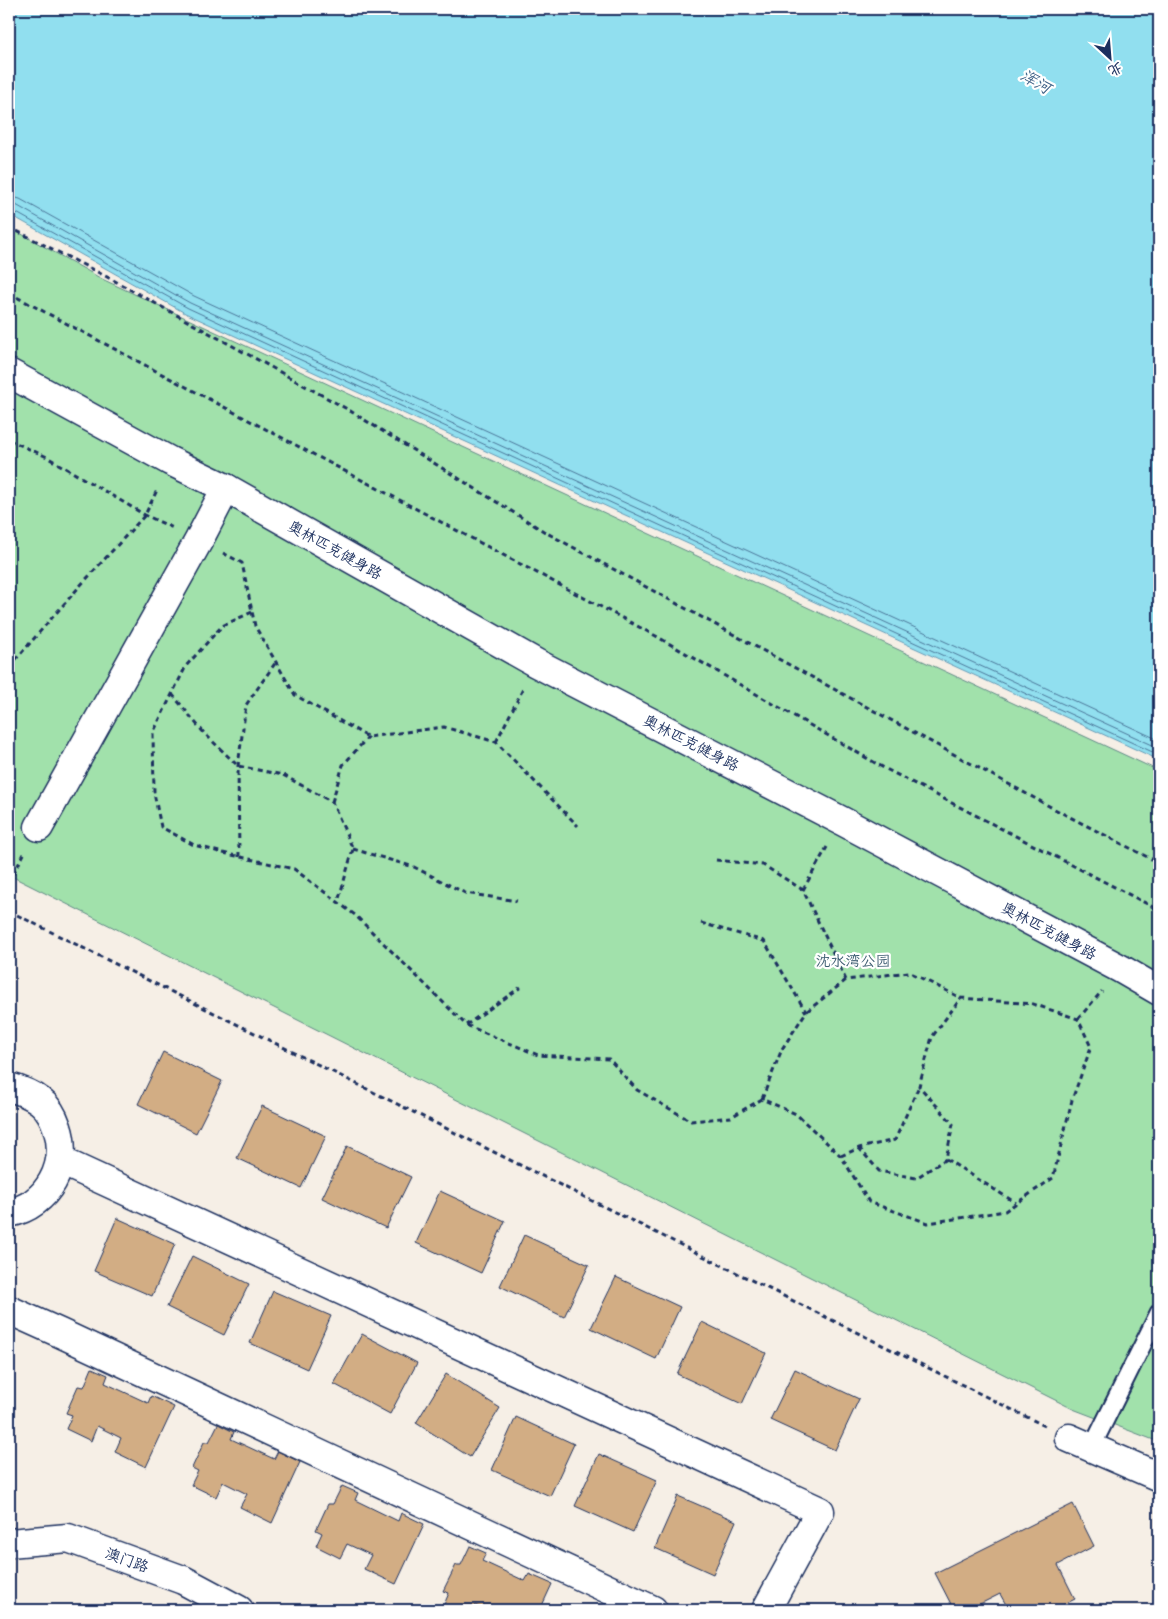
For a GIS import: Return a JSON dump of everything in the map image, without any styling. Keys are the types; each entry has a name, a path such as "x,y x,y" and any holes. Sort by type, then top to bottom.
{"street":[{"name":"奥林匹克健身路","path":"9,374 170,461 226,488 536,663 842,821 1159,991"},
{"path":"40,827 226,488"},
{"path":"9,1087 23,1090 41,1102 54,1119 61,1140 61,1161 53,1183 39,1200 19,1211 9,1213"},
{"path":"61,1161 820,1511 766,1610"},
{"path":"9,1310 60,1332 653,1610"},
{"path":"1081,1443 1159,1477"},
{"name":"澳门路","path":"9,1542 68,1538 183,1580 239,1610"}],"lane":[{"path":"1081,1443 1159,1312"}],"path":[{"path":"9,227 112,280 347,409 546,532 1060,812 1159,863"},
{"path":"9,293 656,636 884,768 1159,910"},
{"path":"9,440 45,456 145,515 199,540 242,563 255,626 295,695 368,738 444,727 496,742 578,826"},
{"path":"9,667 145,515 170,461"},
{"path":"252,612 222,626 186,666 152,733 154,793 161,827 194,845 294,869 355,915 466,1025 538,1055 610,1059 637,1090 691,1121 731,1118 762,1099 782,1049 806,1012 846,980 909,972 961,998 1033,1004 1078,1019 1091,1048 1072,1100 1053,1178 1005,1211 928,1223 869,1202 841,1156 796,1114 762,1099"},
{"path":"239,856 238,766 246,705 276,662"},
{"path":"496,742 536,663"},
{"path":"172,694 204,733 238,766 283,775 332,802 353,849 338,902"},
{"path":"332,802 343,765 368,738"},
{"path":"803,890 842,821"},
{"path":"353,849 414,867 465,893 517,901"},
{"path":"715,860 763,865 803,890 846,980"},
{"path":"9,911 1081,1443"},
{"path":"701,923 764,941 806,1012"},
{"path":"1078,1019 1121,969"},
{"path":"466,1025 521,987"},
{"path":"841,1156 859,1148 895,1140 919,1086 932,1037 961,998"},
{"path":"859,1148 879,1171 916,1178 946,1160 953,1124 919,1086"},
{"path":"946,1160 1016,1203"}],"green space":[{"name":"沈水湾公园","path":"9,227 102,279 1159,771 1159,1442 1073,1409 9,875"}],"water":[{"name":"浑河","path":"9,9 1159,9 1159,760 185,313 9,214"}],"building":[{"path":"163,1052 222,1081 196,1133 138,1104"},
{"path":"262,1106 326,1136 301,1188 237,1158"},
{"path":"347,1146 411,1177 386,1228 322,1198"},
{"path":"440,1191 505,1221 481,1273 416,1243"},
{"path":"117,1218 175,1244 152,1296 94,1271"},
{"path":"524,1235 589,1265 564,1317 500,1286"},
{"path":"192,1256 249,1284 224,1335 167,1307"},
{"path":"616,1277 680,1307 656,1359 591,1328"},
{"path":"273,1291 331,1316 307,1369 250,1343"},
{"path":"702,1322 766,1353 742,1404 677,1374"},
{"path":"362,1334 417,1363 390,1414 334,1384"},
{"path":"92,1368 108,1375 105,1383 148,1403 151,1396 174,1407 146,1467 115,1452 121,1438 97,1426 91,1441 66,1429 72,1415 66,1413 78,1386 84,1387"},
{"path":"795,1369 859,1399 835,1450 770,1420"},
{"path":"446,1374 500,1408 470,1457 416,1423"},
{"path":"516,1417 574,1444 550,1496 492,1470"},
{"path":"218,1424 234,1432 231,1439 274,1459 278,1451 300,1462 272,1523 240,1507 247,1494 223,1482 216,1497 191,1485 198,1471 192,1468 204,1442 209,1442"},
{"path":"599,1454 657,1480 633,1532 575,1506"},
{"path":"342,1486 358,1493 355,1500 398,1521 401,1513 424,1524 396,1584 364,1569 371,1555 347,1544 340,1558 316,1546 322,1533 316,1530 328,1504 333,1504"},
{"path":"678,1496 736,1521 713,1574 655,1548"},
{"path":"1073,1504 1094,1546 1058,1565 1075,1599 1053,1610 1009,1610 1000,1594 968,1610 954,1610 935,1573"},
{"path":"470,1546 486,1553 482,1561 525,1581 529,1574 552,1584 540,1610 486,1610 475,1605 472,1610 450,1610 443,1607 449,1593 443,1591 456,1565 461,1565"}]}
